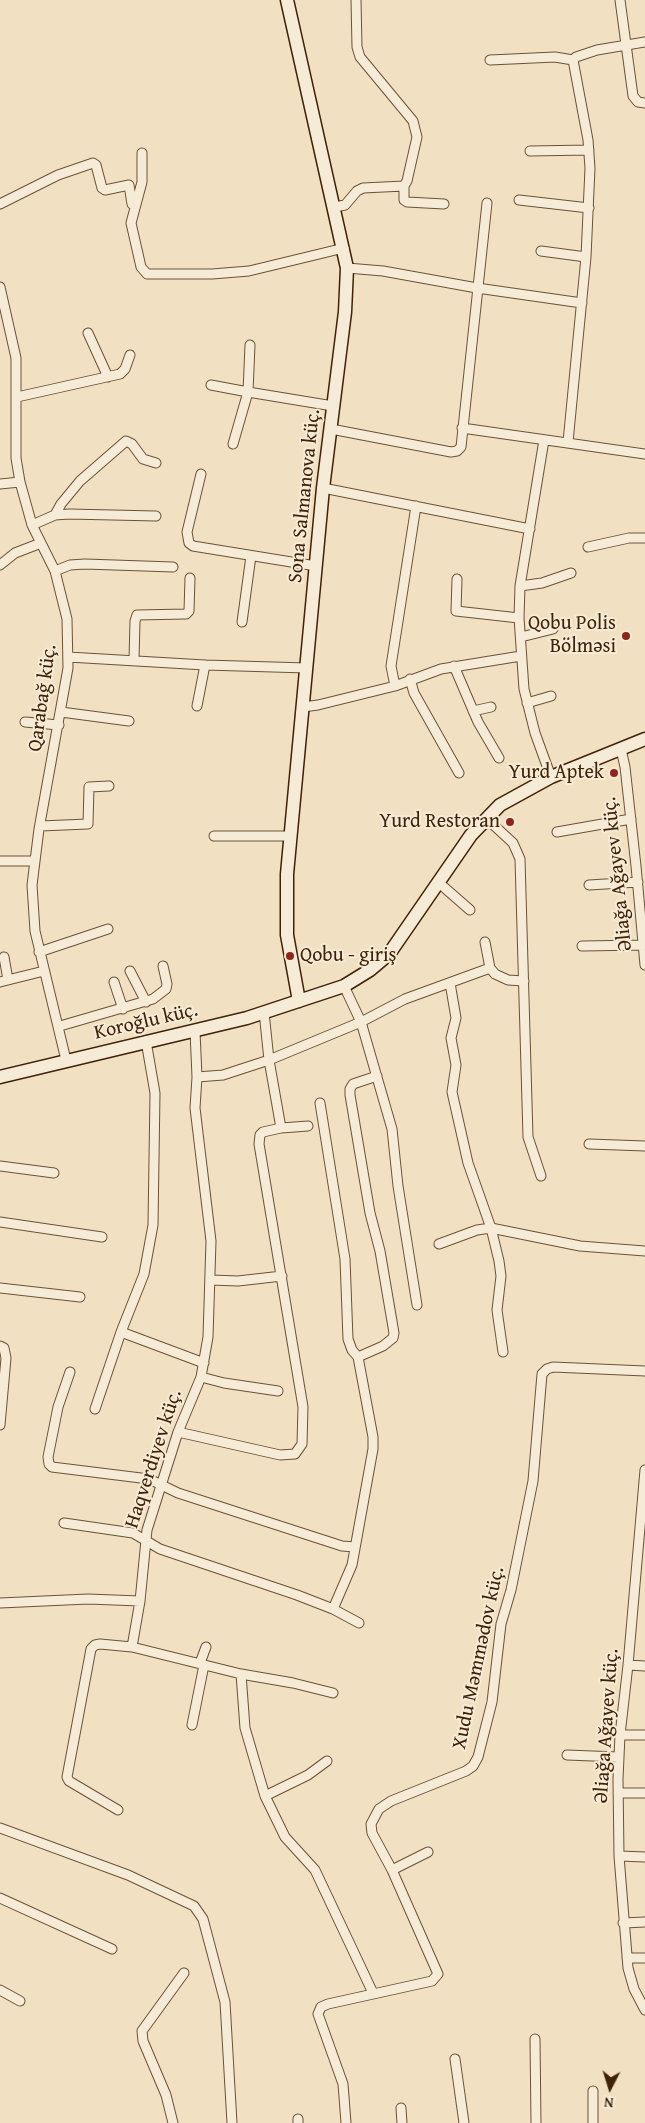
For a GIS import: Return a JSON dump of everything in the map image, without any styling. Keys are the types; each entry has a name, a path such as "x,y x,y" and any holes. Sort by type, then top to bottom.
{"street":[{"name":"Sona Salmanova küç.","path":"287,0 295,44 335,207 347,268 345,312 323,488 290,836 286,912 287,935 300,1001"},
{"path":"356,0 357,47 360,57 404,108 415,126 417,137 407,181 404,186 404,200 407,202 444,204"},
{"path":"620,0 633,96 638,102 645,103"},
{"path":"573,60 576,56 597,50 645,42"},
{"path":"490,60 555,57 573,60"},
{"path":"568,442 582,303 589,208 589,150 573,60"},
{"path":"530,151 589,150"},
{"path":"142,153 143,176 132,215 132,231 141,267 144,272 152,276 249,271 344,248"},
{"path":"0,204 42,182 93,163 96,165 102,188 105,190 129,185 132,204 135,206"},
{"path":"335,207 346,204 357,191 363,188 404,186"},
{"path":"519,200 589,208"},
{"path":"331,429 451,452 457,451 461,447 487,202"},
{"path":"541,251 586,257"},
{"path":"347,268 383,271 477,288 582,303"},
{"name":"Qarabağ küç.","path":"0,287 16,358 16,458 20,482 32,525 55,571 68,619 68,657 59,725 34,861 32,908 39,952 60,1026 66,1060"},
{"path":"88,333 108,377"},
{"path":"233,444 248,392 250,345"},
{"path":"17,397 120,374 125,369 130,355"},
{"path":"211,385 334,406"},
{"path":"462,428 645,454"},
{"path":"544,440 520,586 519,618 521,656 527,703 551,777"},
{"path":"55,515 61,504 80,481 126,441 132,444 143,459 156,463"},
{"path":"200,474 187,532 189,543 200,548 316,566"},
{"path":"0,484 20,482"},
{"path":"323,488 530,529"},
{"path":"395,686 391,666 416,506"},
{"path":"32,525 55,515 156,516"},
{"path":"588,547 629,538 645,538"},
{"path":"0,565 14,554 41,543"},
{"path":"242,622 251,556"},
{"path":"55,571 85,564 173,567"},
{"path":"520,586 542,582 571,573"},
{"path":"134,660 135,621 138,615 186,614 190,611 190,578"},
{"path":"457,579 456,611 519,618"},
{"path":"521,636 553,629"},
{"path":"303,707 395,686 410,679 454,666 521,656"},
{"path":"68,657 205,665 307,668"},
{"path":"197,706 205,665"},
{"path":"454,666 472,712 499,758"},
{"path":"410,679 414,693 458,773"},
{"path":"527,703 551,696"},
{"path":"472,712 492,707"},
{"path":"61,712 129,721"},
{"path":"25,722 59,725"},
{"name":"Koroğlu küç.","path":"0,1077 146,1041 195,1031 264,1012 344,986 370,970 389,954 470,835 507,800 551,777 645,739"},
{"name":"Əliağa Ağayev küç.","path":"621,749 631,819 641,866 638,882 645,965"},
{"path":"40,826 88,824 89,787 109,786"},
{"path":"486,818 513,843 520,859 528,1137 541,1176"},
{"path":"557,832 631,819"},
{"path":"214,836 290,836"},
{"path":"0,862 34,861"},
{"path":"438,882 470,910"},
{"path":"589,885 638,882"},
{"path":"39,952 108,929"},
{"path":"485,942 490,968 495,974 508,980 524,981"},
{"path":"582,946 643,945"},
{"path":"4,957 4,981 44,971"},
{"path":"60,1026 146,1002 166,989 167,984 163,966"},
{"path":"197,1077 223,1075 269,1060 361,1022 404,1000 490,968"},
{"path":"130,970 146,1002"},
{"path":"114,982 123,1009"},
{"path":"450,983 456,1018 451,1038 456,1065 452,1092 468,1163 491,1228 501,1276 497,1310 502,1352"},
{"path":"344,986 361,1022 392,1129 398,1186 418,1305"},
{"path":"264,1012 269,1060 281,1128"},
{"name":"Haqverdiyev küç.","path":"132,1647 140,1601 146,1540 178,1432 201,1377 208,1338 211,1280 210,1220 201,1166 195,1108 197,1077 195,1031"},
{"path":"95,1409 121,1332 144,1274 153,1225 155,1094 146,1041"},
{"path":"358,1357 384,1346 393,1338 394,1333 380,1251 370,1213 350,1095 353,1084 377,1076"},
{"path":"320,1103 346,1259 348,1339 352,1350 358,1357 373,1448 356,1547 347,1582 333,1609"},
{"path":"178,1432 280,1455 295,1454 300,1450 304,1429 303,1406 258,1144 260,1135 263,1132 281,1128 308,1126"},
{"path":"588,1144 645,1146"},
{"path":"0,1166 54,1173"},
{"path":"0,1222 102,1237"},
{"path":"439,1244 477,1230 491,1228 580,1246 645,1251"},
{"path":"211,1280 238,1281 282,1276"},
{"path":"0,1288 80,1297"},
{"path":"121,1332 204,1363"},
{"path":"0,1346 4,1348 6,1358 0,1425"},
{"name":"Xudu Məmmədov küç.","path":"346,2123 343,2084 318,2014 322,2007 328,2004 432,1981 438,1974 392,1870 372,1833 371,1824 379,1809 390,1801 466,1771 473,1766 478,1757 492,1702 501,1624 511,1590 533,1481 544,1371 553,1368 645,1371"},
{"path":"70,1372 58,1407 48,1457 49,1464 58,1468 149,1479 163,1484 178,1493 342,1546 356,1547"},
{"path":"201,1377 224,1383 278,1391"},
{"name":"Əliağa Ağayev küç.","path":"645,1470 643,1523 618,1757 619,1856 627,1958 630,1976 645,2010"},
{"path":"64,1523 128,1532 160,1549 333,1609 359,1623"},
{"path":"635,1590 645,1591"},
{"path":"0,1603 88,1599 140,1601"},
{"path":"118,1810 69,1781 67,1777 90,1649 95,1645 132,1647 241,1674 293,1683 333,1693"},
{"path":"192,1725 206,1647"},
{"path":"628,1665 645,1666"},
{"path":"241,1674 245,1728 265,1796 285,1837 315,1870 373,1993"},
{"path":"620,1735 645,1735"},
{"path":"567,1755 618,1757"},
{"path":"265,1796 308,1774 327,1761"},
{"path":"618,1793 645,1794"},
{"path":"0,1828 128,1875 194,1906 203,1919 225,2002 232,2123"},
{"path":"392,1870 428,1852"},
{"path":"619,1856 645,1857"},
{"path":"0,1898 112,1949"},
{"path":"624,1923 645,1922"},
{"path":"627,1958 645,1958"},
{"path":"173,2123 166,2095 143,2041 142,2031 184,1973"},
{"path":"0,1990 20,2001"},
{"path":"535,2039 536,2123"},
{"path":"455,2059 464,2123"},
{"path":"593,2091 593,2123"},
{"path":"401,2108 402,2123"}],"place":[{"name":"Qobu Polis Bölməsi","path":"626,636"},
{"name":"Yurd Aptek","path":"614,773"},
{"name":"Yurd Restoran","path":"510,822"},
{"name":"Qobu - giriş","path":"290,956"}]}
